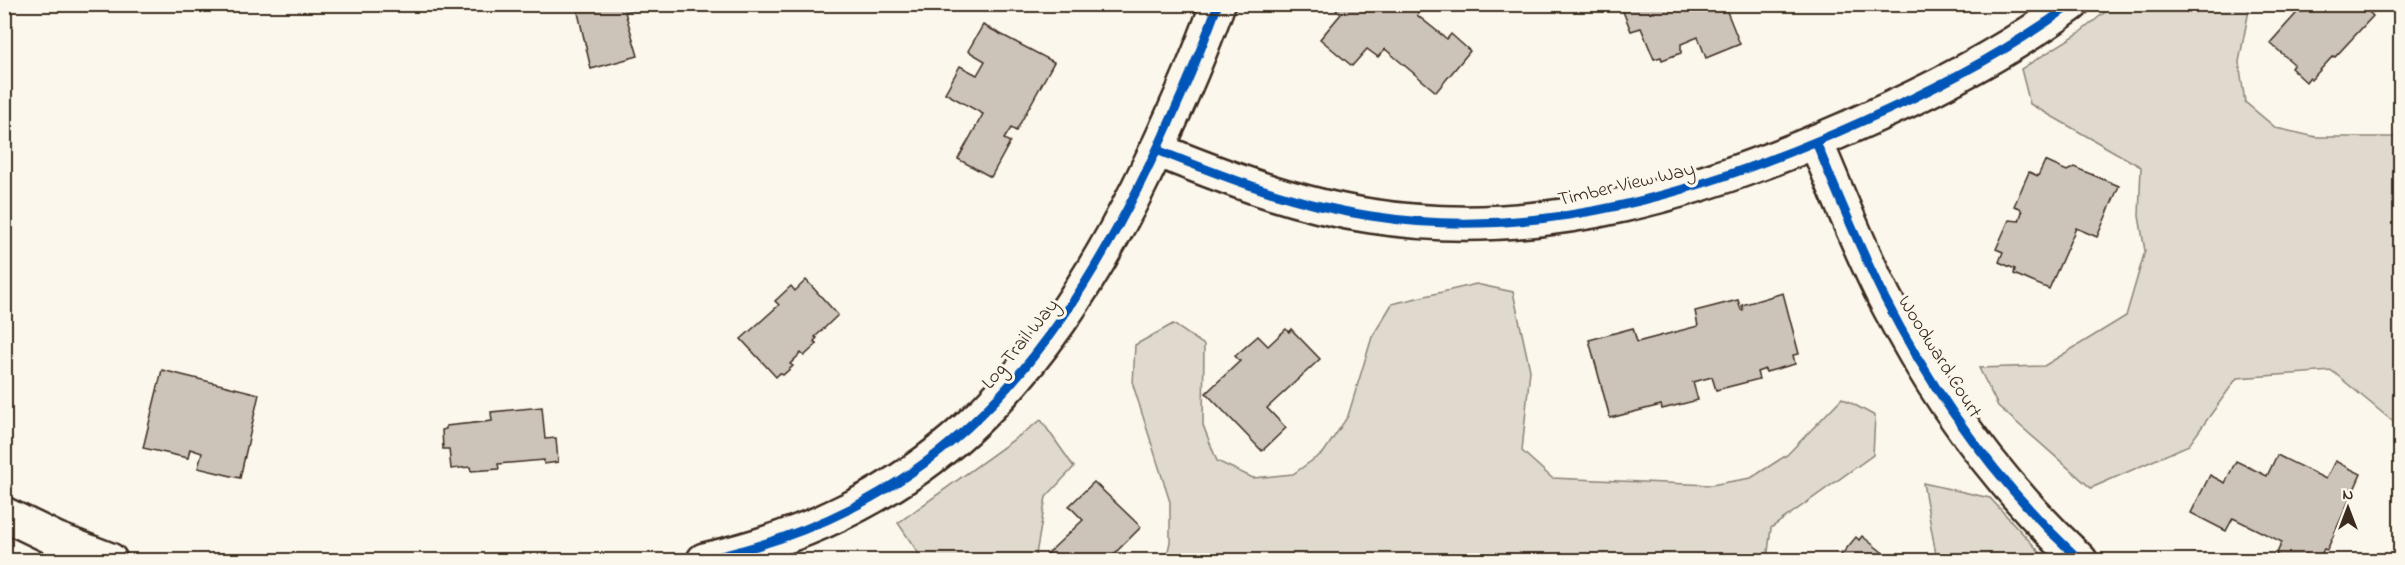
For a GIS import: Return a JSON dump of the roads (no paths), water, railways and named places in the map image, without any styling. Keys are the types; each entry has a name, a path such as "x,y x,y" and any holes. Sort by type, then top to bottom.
{"street":[{"name":"Log Trail Way","path":"704,561 781,539 826,522 868,501 918,469 963,432 1022,372 1072,306 1122,219 1157,150 1218,4"},
{"name":"Timber View Way","path":"1157,150 1262,191 1320,207 1372,217 1444,223 1494,224 1542,220 1641,202 1689,189 1816,142 1956,76 2005,49 2072,4"},
{"name":"Woodward Court","path":"1816,142 1851,228 1884,298 1914,352 1953,414 1988,461 2023,502 2080,561"},
{"path":"4,514 53,550 110,561"}]}
